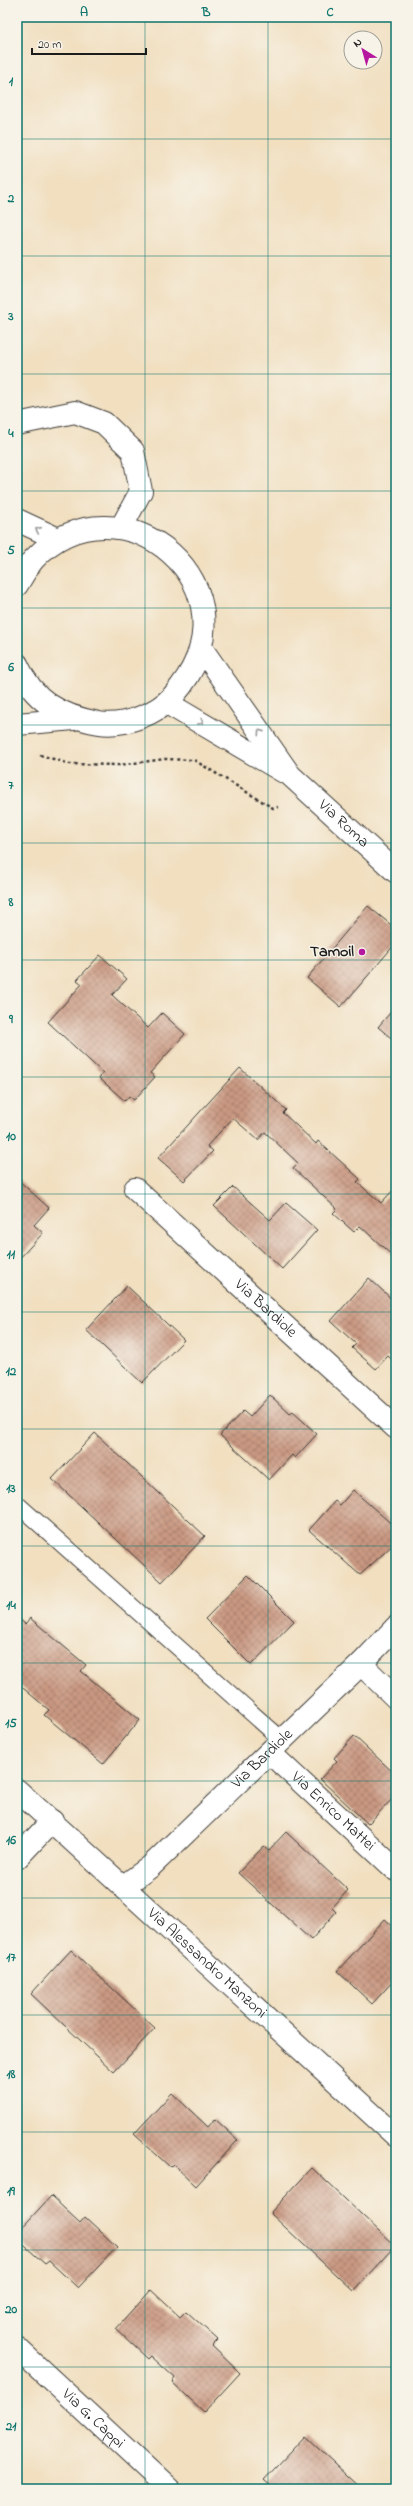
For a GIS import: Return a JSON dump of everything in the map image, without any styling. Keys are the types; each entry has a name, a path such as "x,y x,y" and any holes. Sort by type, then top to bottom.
{"street":[{"path":"17,424 75,412 104,423 133,451 141,491 121,528"},
{"path":"17,520 58,539"},
{"path":"17,585 33,560 58,539 89,529 121,528 152,538 178,558 196,584 204,616 202,649 188,678 167,703 138,718 106,724 74,718 17,724"},
{"path":"202,649 290,775"},
{"path":"17,664 24,679 45,703 74,718"},
{"path":"167,703 290,775"},
{"name":"Via Roma","path":"290,775 313,798 396,872"},
{"name":"Via Bardiole","path":"135,1189 396,1428"},
{"name":"Via Bardiole","path":"124,1886 150,1867 361,1664 396,1627"},
{"path":"361,1664 396,1698"},
{"name":"Via Enrico Mattei","path":"276,1746 396,1870"},
{"name":"Via Alessandro Manzoni","path":"17,1790 124,1886 396,2136"},
{"path":"17,1858 52,1821"},
{"name":"Via G. Cappi","path":"17,2348 169,2489"}],"lane":[{"path":"17,1504 276,1746"}],"path":[{"path":"37,754 70,764 119,765 165,759 194,760 273,808 313,798"}],"building":[{"path":"368,906 396,929 396,943 341,1007 307,978"},
{"path":"100,955 127,979 112,995 148,1028 162,1013 185,1034 150,1073 155,1077 134,1100 129,1096 125,1101 99,1078 103,1073 48,1022 82,984 77,980"},
{"path":"396,1006 396,1042 378,1027"},
{"path":"240,1068 286,1110 283,1113 316,1144 318,1141 360,1179 357,1182 381,1203 396,1187 396,1259 360,1226 354,1232 333,1213 337,1209 293,1168 298,1163 265,1132 258,1140 233,1118 207,1146 213,1151 184,1181 158,1158"},
{"path":"17,1179 49,1208 34,1225 43,1233 17,1261"},
{"path":"233,1187 270,1220 286,1203 317,1230 282,1269 214,1206"},
{"path":"369,1278 396,1303 396,1363 388,1356 376,1369 352,1348 356,1344 331,1321"},
{"path":"127,1286 184,1340 142,1383 86,1330"},
{"path":"270,1395 290,1414 293,1412 317,1434 295,1458 292,1455 269,1480 220,1435 243,1411 250,1417"},
{"path":"95,1433 205,1536 162,1582 52,1479"},
{"path":"353,1490 396,1528 396,1542 360,1575 309,1530 335,1501 340,1505"},
{"path":"248,1575 294,1621 251,1665 205,1619"},
{"path":"17,1617 25,1624 30,1618 86,1665 81,1671 140,1720 103,1764 44,1715 49,1710 17,1683"},
{"path":"354,1736 396,1775 396,1795 368,1824 320,1779 337,1761 334,1758"},
{"path":"286,1832 348,1890 332,1908 336,1912 311,1940 238,1873 264,1846 269,1850"},
{"path":"385,1919 396,1929 396,1978 372,2004 337,1971"},
{"path":"71,1950 155,2028 114,2072 31,1994"},
{"path":"172,2093 208,2127 215,2119 238,2140 196,2186 173,2164 170,2167 134,2134"},
{"path":"312,2168 395,2246 353,2291 270,2213"},
{"path":"51,2196 80,2223 85,2217 117,2247 78,2288 49,2261 45,2264 17,2239 17,2233"},
{"path":"151,2290 180,2317 186,2311 218,2340 212,2346 240,2373 204,2412 172,2382 175,2378 151,2356 148,2359 116,2329"},
{"path":"305,2436 362,2489 274,2489 264,2480"},
{"path":"17,2480 27,2489 17,2489"}],"place":[{"name":"Tamoil","path":"362,952"}]}
